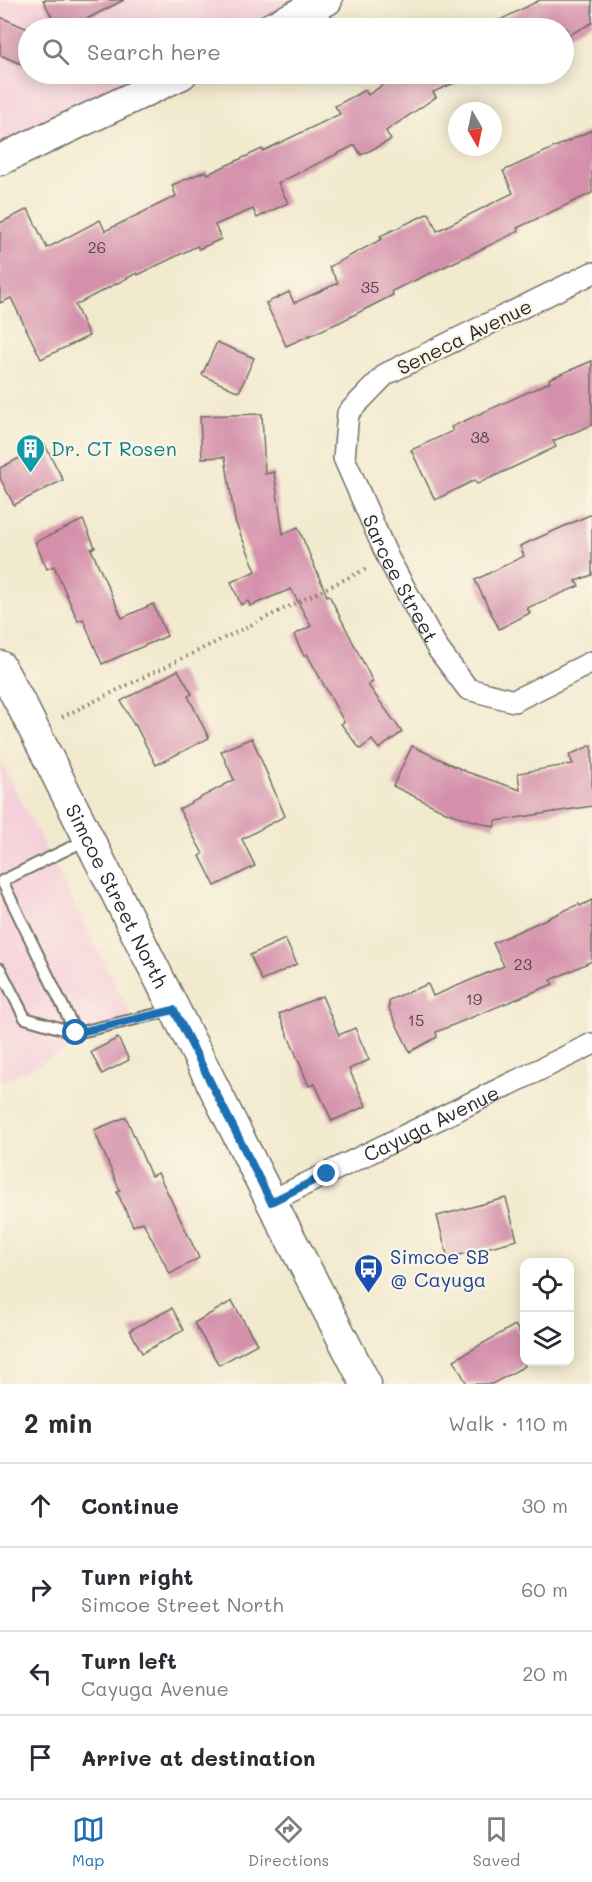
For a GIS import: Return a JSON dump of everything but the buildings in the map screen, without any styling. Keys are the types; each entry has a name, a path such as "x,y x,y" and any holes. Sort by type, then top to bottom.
{"main road":[{"path":"291,18 327,0"},
{"path":"0,160 161,84"},
{"name":"Simcoe Street North","path":"0,666 271,1202 366,1384"}],"street":[{"name":"Seneca Avenue","path":"348,413 386,374 592,273"},
{"name":"Sarcee Street","path":"348,413 344,458 388,558 438,649 468,689 514,701 592,662"},
{"name":"Cayuga Avenue","path":"271,1202 592,1044"}],"lane":[{"path":"76,1033 1,880 88,839"},
{"path":"0,969 25,1018 76,1033 174,1010"}],"path":[{"path":"62,717 388,558"}],"shaded area":[{"path":"0,0 327,0 291,18 18,18 18,84 161,84 0,161"},
{"path":"0,759 133,1019 0,1083"}],"place":[{"name":"Dr. CT Rosen","path":"30,474"},
{"name":"Simcoe SB @ Cayuga","path":"369,1294"}],"route":[{"path":"76,1033 174,1010 271,1202 327,1174"}]}
